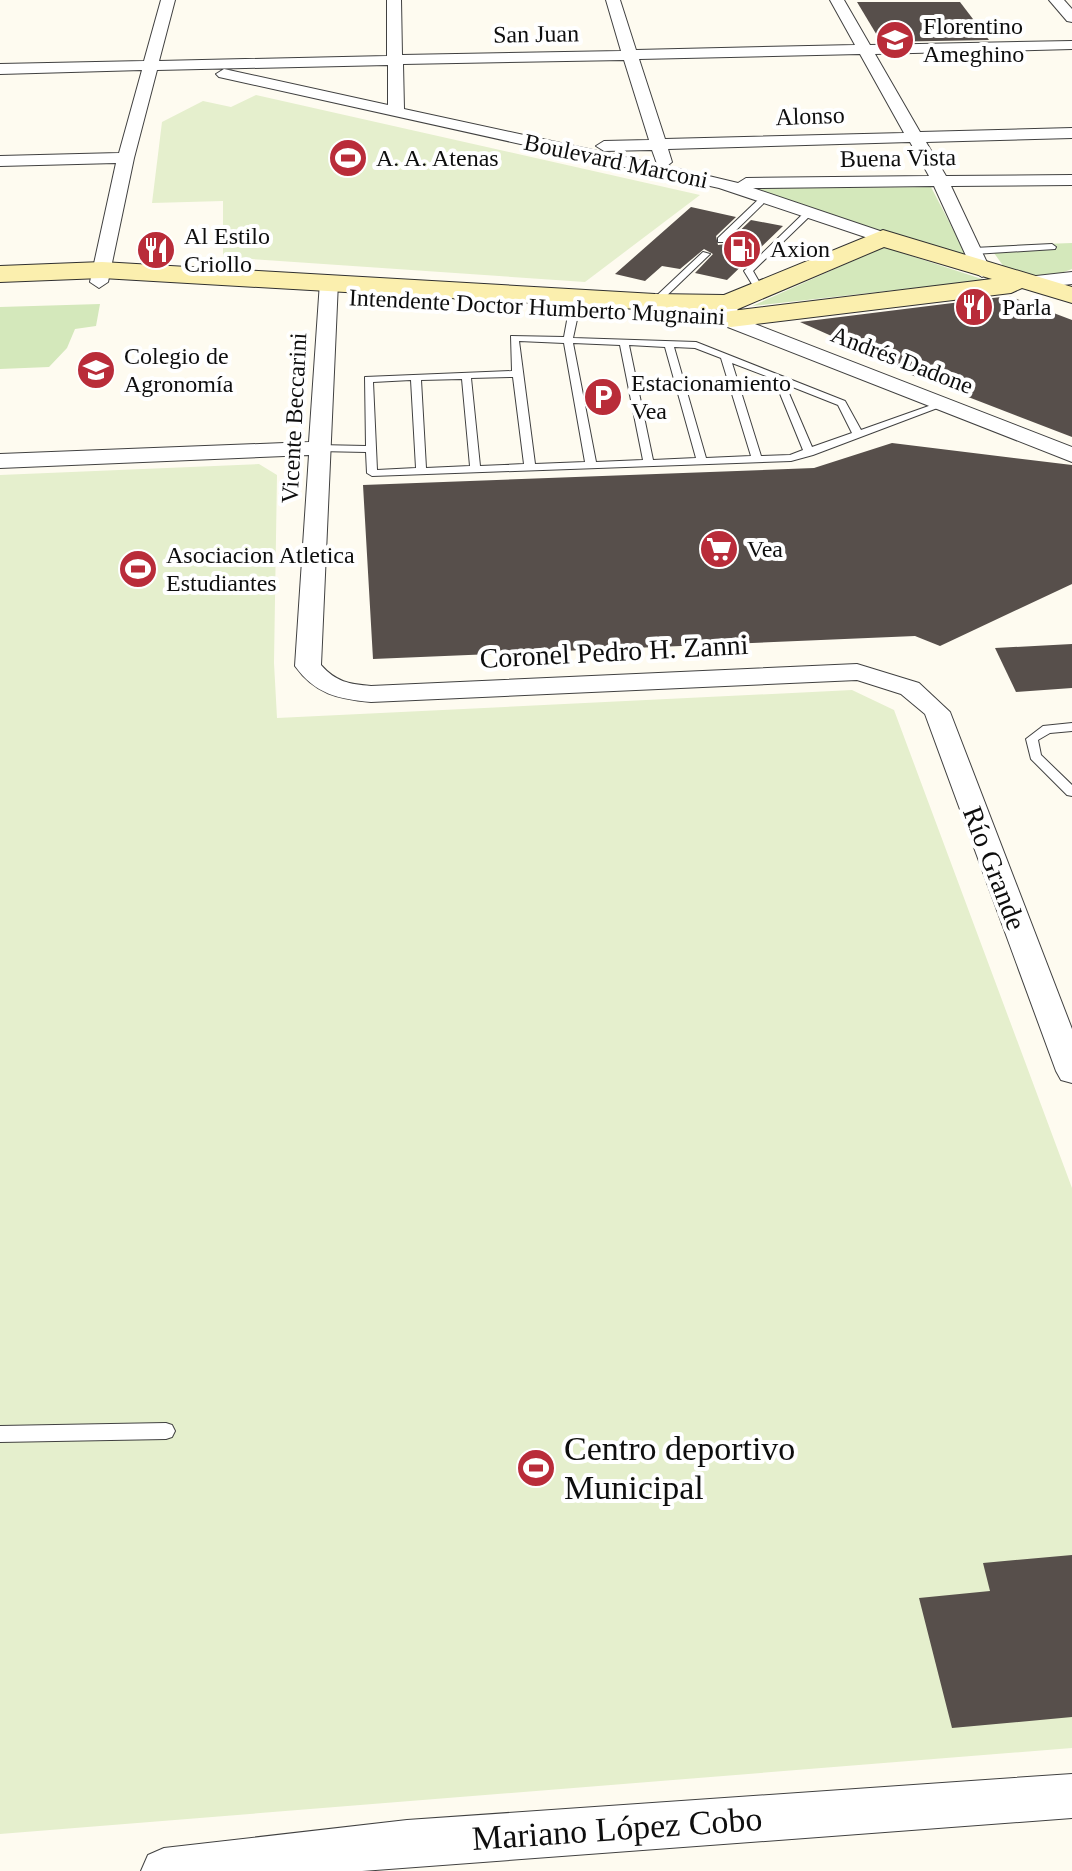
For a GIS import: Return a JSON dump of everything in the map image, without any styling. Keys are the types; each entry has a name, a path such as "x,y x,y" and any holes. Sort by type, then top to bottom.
{"main road":[{"name":"Intendente Doctor Humberto Mugnaini","path":"0,274 655,302 728,311 761,292 883,238"},
{"name":"Boulevard Marconi","path":"883,238 978,261 1072,308"},
{"name":"Intendente Doctor Humberto Mugnaini","path":"0,285 100,276"},
{"name":"Intendente Doctor Humberto Mugnaini","path":"328,288 574,310 728,311 1022,284"},
{"name":"Boulevard Marconi","path":"1022,284 1072,295"}],"street":[{"path":"100,276 126,158 168,0"},
{"path":"394,0 396,114"},
{"path":"613,0 667,171"},
{"path":"837,0 940,181 978,261"},
{"path":"1056,0 1072,18"},
{"name":"San Juan","path":"0,69 1072,45"},
{"name":"Boulevard Marconi","path":"151,65 205,69 396,114 724,184 883,238"},
{"name":"Boulevard Marconi","path":"142,97 173,82 203,76 241,79"},
{"name":"Alonso","path":"550,147 1072,133"},
{"path":"0,161 126,158"},
{"name":"Buena Vista","path":"724,184 1072,180"},
{"name":"Intendente Doctor Humberto Mugnaini","path":"1022,284 1072,278"},
{"name":"Vicente Beccarini","path":"328,288 308,666 332,690"},
{"name":"Andrés Dadone","path":"728,311 943,404 1072,455"},
{"path":"0,461 318,448"},
{"name":"Coronel Pedro H. Zanni","path":"332,690 371,694 857,672 898,682"},
{"name":"Río Grande","path":"898,682 921,693 937,712 1072,1071"},
{"name":"Mariano López Cobo","path":"164,1871 407,1843 1072,1796"}],"lane":[{"path":"721,240 765,198"},
{"path":"761,292 748,271 809,213"},
{"path":"978,261 1052,247"},
{"path":"655,302 706,254"},
{"path":"574,310 568,341 591,465"},
{"path":"530,468 514,338 696,345 842,403 858,434"},
{"path":"624,343 649,463"},
{"path":"669,344 702,462"},
{"path":"725,356 757,460"},
{"path":"517,374 368,379 372,473 791,458 943,404"},
{"path":"466,375 475,470"},
{"path":"416,377 421,471"},
{"path":"778,378 809,453"},
{"path":"318,448 371,449"},
{"path":"1072,727 1047,729 1032,739 1035,756 1072,792"},
{"path":"0,1434 166,1431"}],"green space":[{"name":"A. A. Atenas","path":"256,95 700,195 585,282 223,257 223,201 152,203 162,122 203,101 231,107"},
{"path":"931,187 970,262 749,188"},
{"path":"1072,243 1072,269 1036,282 1004,267 989,246"},
{"path":"884,247 985,280 752,306"},
{"path":"100,304 96,326 75,329 67,348 49,367 0,369 0,307"},
{"name":"Centro deportivo Municipal","path":"259,464 277,475 274,663 277,718 852,690 894,710 1072,1188 1072,1748 0,1834 0,475"}],"building":[{"path":"857,2 960,2 989,40 881,42"},
{"path":"691,207 736,217 716,236 718,245 726,244 751,220 783,226 727,280 695,273 713,254 704,249 680,269 662,266 645,281 615,274"},
{"path":"1009,296 1072,320 1072,437 901,371 906,369 800,322"},
{"name":"Vea","path":"892,443 1072,465 1072,584 940,646 915,636 373,659 363,485 814,468"},
{"path":"1072,644 1072,688 1016,692 995,648"},
{"path":"1072,1555 1072,1717 952,1728 919,1598 990,1591 983,1563"}],"place":[{"name":"Florentino Ameghino","path":"895,40"},
{"name":"A. A. Atenas","path":"348,158"},
{"name":"Axion","path":"742,249"},
{"name":"Al Estilo Criollo","path":"156,250"},
{"name":"Parla","path":"974,307"},
{"name":"Colegio de Agronomía","path":"96,370"},
{"name":"Estacionamiento Vea","path":"603,397"},
{"name":"Vea","path":"719,549"},
{"name":"Asociacion Atletica Estudiantes","path":"138,569"},
{"name":"Centro deportivo Municipal","path":"536,1468"}]}
